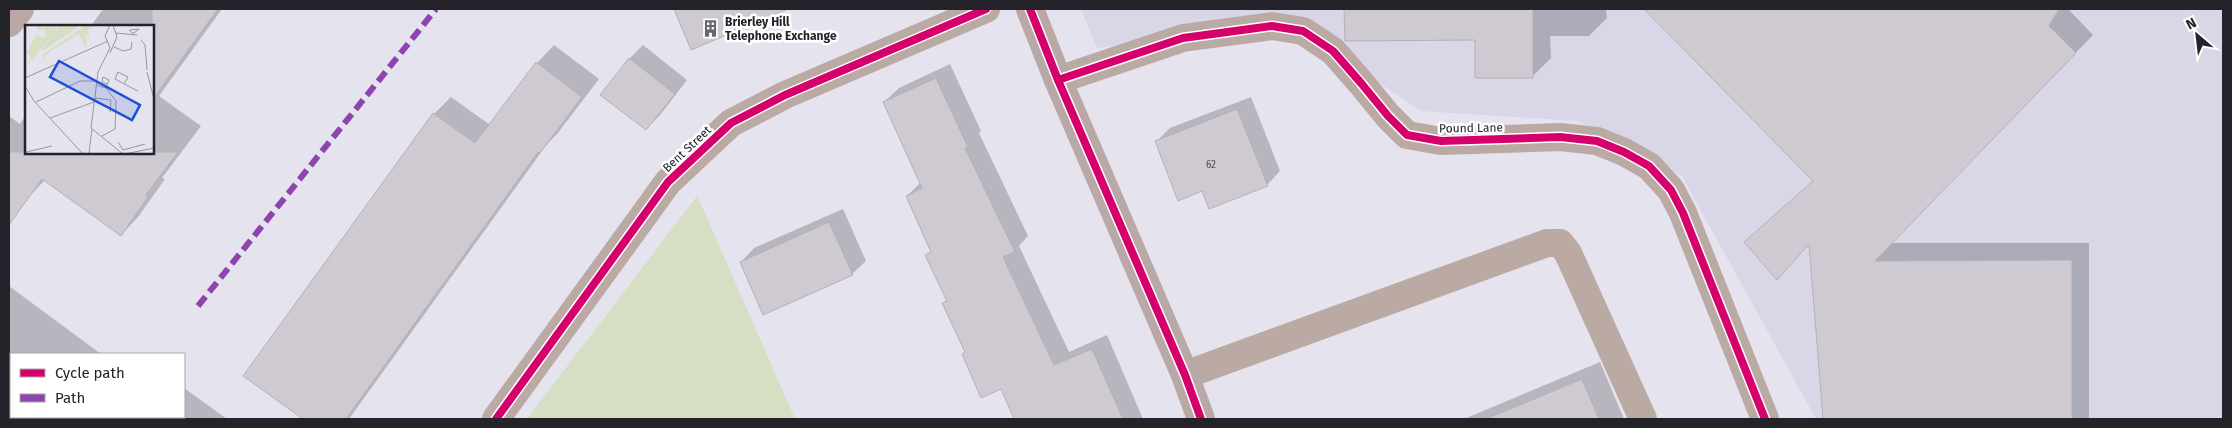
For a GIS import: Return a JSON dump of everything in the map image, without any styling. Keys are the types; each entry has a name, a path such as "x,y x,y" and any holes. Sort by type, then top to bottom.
{"main road":[{"path":"9,23 20,9"},
{"path":"1030,9 1058,80 1185,375 1201,419"}],"street":[{"name":"Bent Street","path":"496,419 668,182 731,123 785,95 986,9"},
{"name":"Pound Lane","path":"1058,80 1183,38 1302,20 1361,82 1388,116 1408,135 1441,142 1560,137 1596,140 1624,152 1649,166 1671,190 1683,213 1766,419"},
{"path":"1185,375 1547,243 1560,243 1568,253 1643,419"}],"shaded area":[{"path":"1081,9 2223,9 2223,419 1816,419 1682,176 1578,121 1421,111 1303,31 1183,38 1097,48"}],"green space":[{"path":"697,196 795,419 527,419"}],"building":[{"path":"152,9 218,9 154,97 154,25 152,25"},
{"name":"Brierley Hill Telephone Exchange","path":"674,9 788,9 691,50"},
{"path":"1344,9 1533,9 1533,78 1475,78 1475,40 1345,41"},
{"path":"1644,9 2059,9 2049,26 2076,53 1875,261 2072,260 2072,419 1823,419 1809,244 1777,280 1744,242 1813,181"},
{"path":"629,58 675,94 646,130 600,95"},
{"path":"536,62 582,97 540,153 538,152 346,419 303,419 243,376 433,113 475,143"},
{"path":"936,78 968,147 965,148 1015,252 1003,257 1054,365 1092,349 1123,419 1014,419 1001,389 981,398 962,354 965,352 942,303 947,301 925,255 931,252 906,196 922,188 883,102"},
{"path":"1237,109 1268,186 1209,209 1202,191 1178,201 1155,141"},
{"path":"9,152 25,152 25,154 154,154 154,152 178,152 146,195 148,197 121,236 42,179 9,225"},
{"path":"829,222 853,275 763,315 740,262"},
{"path":"1582,379 1599,419 1486,419"}],"marked path":[{"path":"198,306 436,9"}],"cycle path":[{"path":"496,419 668,182 731,123 785,95 986,9"},
{"path":"1030,9 1058,80 1185,375 1201,419"},
{"path":"1058,80 1183,38 1272,26 1303,31 1333,51 1388,116 1407,135 1441,141 1560,137 1597,141 1624,152 1649,166 1671,190 1683,213 1765,419"}],"place":[{"name":"Brierley Hill Telephone Exchange","path":"711,29"}]}
